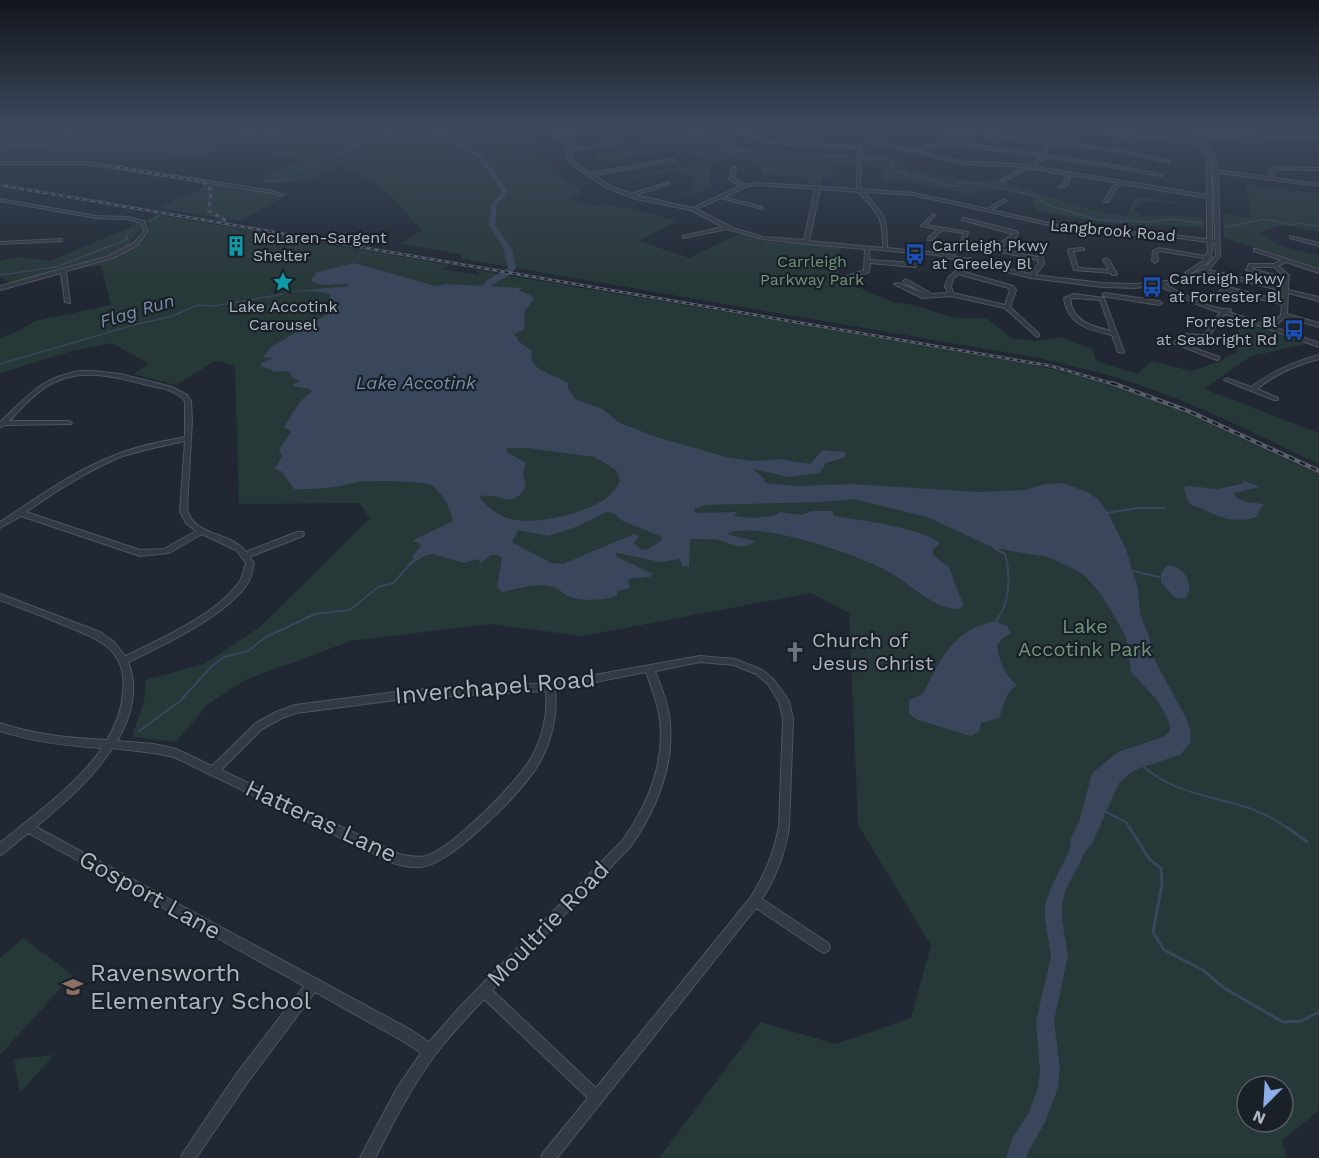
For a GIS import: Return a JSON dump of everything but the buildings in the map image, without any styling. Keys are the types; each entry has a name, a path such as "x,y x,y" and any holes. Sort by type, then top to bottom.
{"street":[{"path":"187,179 281,195"},
{"path":"595,179 630,195 692,209 728,227 763,238 951,256 1066,282 1120,285 1187,279 1205,271 1217,260 1216,179"},
{"path":"732,179 745,186"},
{"path":"859,179 859,190 882,216 885,226 885,249"},
{"path":"1002,182 1007,179"},
{"path":"1061,187 1066,184 1067,179"},
{"path":"1099,179 1217,198"},
{"path":"1160,283 1197,269 1208,258 1209,179"},
{"path":"1272,179 1319,185"},
{"path":"630,195 667,183"},
{"path":"1106,201 1114,188 1122,183"},
{"name":"Langbrook Road","path":"692,209 745,186 761,184 818,187 923,195 1071,229 1218,242"},
{"path":"806,243 818,187"},
{"path":"721,196 760,208"},
{"path":"0,200 96,217 133,219 145,226 143,237 129,249 98,262 0,288"},
{"path":"988,210 1004,200"},
{"path":"933,215 923,226 966,232 964,241 958,245 951,256"},
{"path":"964,219 1016,234 993,250"},
{"path":"685,237 728,227"},
{"path":"930,239 940,230"},
{"path":"1292,237 1319,244"},
{"path":"0,243 60,240"},
{"path":"841,280 867,271 867,247"},
{"path":"983,248 1041,259"},
{"path":"1032,276 1040,267 1039,249"},
{"path":"1082,249 1070,249 1076,269 1113,272"},
{"path":"1155,261 1155,251 1159,249 1217,260"},
{"path":"1256,250 1319,271"},
{"path":"951,294 948,286 951,278 970,260"},
{"path":"1106,260 1120,285"},
{"path":"1285,260 1275,266 1251,265 1249,270 1285,279"},
{"path":"866,261 915,265"},
{"path":"1272,327 1284,315 1286,275 1275,266"},
{"path":"1197,269 1319,299"},
{"path":"63,270 68,302"},
{"path":"958,272 1011,287 1013,290 1007,307"},
{"path":"906,281 933,297"},
{"path":"1160,283 1226,311 1319,343"},
{"path":"897,284 922,296 951,294 1007,307 1037,335"},
{"path":"1102,285 1114,334 1121,352"},
{"path":"1114,334 1078,322 1069,312 1067,298 1074,296 1104,297 1159,303"},
{"path":"1252,296 1284,303"},
{"path":"1217,358 1176,343 1186,335 1206,337 1219,316 1226,311"},
{"path":"1284,315 1319,326"},
{"path":"1252,390 1270,375 1290,365 1319,357"},
{"path":"2,424 46,384 75,374 101,371 170,388 184,395 189,403 184,511 190,523 202,531 233,544 246,555 249,565 246,576 230,598 180,633 123,660"},
{"path":"1227,380 1276,399"},
{"path":"2,424 69,423"},
{"path":"0,526 80,474 108,460 146,447 187,439"},
{"path":"21,513 140,553 166,551 202,531"},
{"path":"246,555 300,534"},
{"path":"0,597 95,634 116,649 123,660 129,679 129,698 121,724 110,745 83,777 0,850"},
{"name":"Inverchapel Road","path":"214,770 259,726 295,709 411,694 550,687 700,659 730,661 752,669 776,688 783,700 788,719 784,827 776,861 755,901 548,1158"},
{"name":"Moultrie Road","path":"368,1158 402,1093 430,1051 484,990 627,843 650,808 658,784 665,730 662,704 650,670"},
{"name":"Hatteras Lane","path":"0,727 40,739 167,751 214,770 397,859 409,862 427,860 442,853 512,792 529,771 540,750 549,721 552,704 550,687"},
{"name":"Gosport Lane","path":"27,826 430,1051"},
{"path":"755,901 824,947"},
{"path":"188,1158 242,1078 312,985"},
{"path":"484,990 596,1096"}],"green space":[{"path":"177,179 197,179 290,194 239,221 159,208 210,184"},
{"path":"260,179 309,179 282,183 258,180"},
{"name":"Carrleigh Parkway Park","path":"369,179 564,179 582,191 568,198 595,206 604,203 677,221 639,241 689,258 739,234 779,243 841,248 837,284 860,288 896,303 909,304 956,318 986,318 1011,338 1034,341 1062,337 1092,349 1096,361 1137,374 1152,361 1191,371 1218,362 1238,351 1230,345 1242,322 1306,344 1251,356 1204,389 1319,433 1319,464 1168,395 1115,377 1038,358 463,259 460,254 401,244 422,230 377,184"},
{"path":"696,179 710,179 711,185 688,197 678,192 690,189"},
{"path":"809,179 822,179 821,186 808,185"},
{"path":"883,180 998,180 1079,206 1125,217 1136,197 1204,206 1146,201 1139,202 1134,211 1143,217 1174,215 1203,218 1205,228 1128,225 1097,221 1035,210 1031,197 999,189 968,194 920,184"},
{"path":"1246,184 1319,193 1319,231 1279,225 1260,233 1281,246 1319,256 1319,267 1224,238 1223,214 1251,218"},
{"name":"Lake Accotink Park","path":"158,215 450,265 442,269 480,275 476,270 1017,361 1109,383 1148,396 1319,474 1319,1110 1295,1130 1295,1074 1235,1074 1235,1134 1290,1134 1282,1141 1287,1158 659,1158 761,1022 835,1044 911,1018 931,945 858,825 849,613 811,593 583,636 489,624 351,641 245,680 208,704 176,742 134,737 133,733 144,701 146,680 204,664 260,627 370,518 359,503 239,504 235,365 215,361 176,385 133,374 149,364 112,343 72,351 0,373 0,338 35,321 111,305 101,265 75,270 124,253 137,246 146,238 150,230 147,220"},
{"path":"138,224 140,230 128,245 109,255 10,283 0,276 0,261 17,257 50,261"},
{"path":"23,938 73,975 0,1055 0,958"},
{"path":"54,1055 20,1093 14,1059"}],"water":[{"name":"Lake Accotink","path":"354,263 435,286 446,284 523,288 518,290 534,299 525,311 524,329 513,335 517,336 518,341 532,351 534,364 538,368 568,383 568,388 575,399 603,409 618,422 653,436 730,458 754,461 780,459 810,464 823,450 845,452 846,457 826,463 820,473 789,477 752,469 764,478 765,483 798,486 851,484 980,492 1025,490 1045,484 1064,483 1089,493 1098,499 1108,513 1126,549 1138,589 1140,614 1149,636 1154,659 1185,716 1190,728 1191,742 1180,755 1140,768 1119,783 1092,844 1072,865 1070,841 1079,822 1092,773 1118,752 1163,737 1170,731 1169,722 1158,701 1131,672 1126,637 1113,614 1100,593 1085,576 1048,557 994,548 927,517 853,499 705,505 694,509 695,513 737,512 734,516 752,518 773,516 780,512 801,515 812,511 832,511 834,516 907,529 922,534 940,544 933,549 933,555 949,567 963,604 960,609 933,602 892,574 858,558 810,542 761,531 726,534 755,541 742,547 717,540 690,539 689,567 682,566 680,559 660,562 617,553 615,554 617,557 653,574 650,577 632,578 628,581 630,588 617,591 618,595 599,599 584,600 571,597 557,588 541,585 502,592 497,587 502,558 498,555 491,555 481,563 478,559 464,563 433,554 424,556 408,567 407,565 414,559 412,556 421,547 419,543 412,541 453,521 446,502 433,486 409,482 373,481 326,488 294,489 281,471 275,469 282,456 279,450 291,432 284,427 299,403 312,392 310,389 292,386 300,380 293,378 288,371 272,372 261,366 261,363 273,358 263,357 271,347 331,312 338,303 330,298 330,294 313,291 283,294 292,291 349,286 347,284 321,285 311,281 317,272","holes":["506,448 528,448 595,457 616,470 620,481 613,492 603,500 591,507 561,517 530,521 505,517 491,509 479,497 493,496 510,500 521,494 526,486 523,474 526,463 508,453","607,512 662,537 661,541 646,550 640,549 634,543 639,537 634,534 563,564 551,563 512,542 518,530 548,536 576,527"]},
{"path":"1244,481 1260,487 1233,493 1236,497 1242,501 1263,504 1256,517 1241,520 1220,517 1192,505 1187,499 1184,487 1217,489 1242,484"},
{"path":"1167,565 1179,569 1189,582 1185,599 1175,598 1161,582 1161,573"},
{"path":"996,621 1007,626 1011,633 997,645 1003,667 1017,685 1007,696 999,718 981,723 979,731 971,736 918,720 909,714 909,700 923,694 950,647 969,631"}],"waterway":[{"path":"265,182 291,179"},
{"path":"478,296 490,282 512,268 508,249 492,225 494,204 505,192 496,179"},
{"path":"926,179 951,186 958,186 958,183 981,184 1034,195 1047,205 1099,220 1151,222 1169,219 1201,223"},
{"path":"150,221 158,216"},
{"path":"1226,227 1265,219 1294,225 1297,223 1317,226 1319,223"},
{"path":"0,275 56,267 128,239 125,236 132,231"},
{"name":"Flag Run","path":"0,364 137,324 170,317 198,305 214,306 283,294"},
{"path":"1106,513 1138,508 1165,508"},
{"path":"994,548 1005,554 1008,571 1007,598 996,621"},
{"path":"139,731 180,701 212,666 224,657 248,651 266,637 315,614 350,610 378,587 393,583 408,567"},
{"path":"1133,571 1159,577"},
{"path":"1142,765 1159,778 1177,787 1253,809 1288,829"},
{"path":"1104,811 1126,822 1130,829"},
{"path":"1129,827 1150,860 1161,868 1162,884 1153,932 1164,950 1203,970 1224,988 1283,1022 1301,1021 1319,1012"},
{"path":"1287,827 1307,842"},
{"path":"1016,1158 1019,1146 1038,1115 1050,1079 1045,1021 1060,956 1053,919 1054,904 1059,888 1078,851"}],"railway":[{"path":"186,179 203,182 211,190 209,211 225,220"},
{"path":"0,185 1051,366 1117,385"},
{"path":"1112,383 1188,411 1319,471"}],"place":[{"name":"McLaren-Sargent Shelter","path":"236,246"},
{"name":"Carrleigh Pkwy at Greeley Bl","path":"915,254"},
{"name":"Lake Accotink Carousel","path":"283,282"},
{"name":"Carrleigh Pkwy at Forrester Bl","path":"1152,287"},
{"name":"Forrester Bl at Seabright Rd","path":"1294,330"},
{"name":"Church of Jesus Christ","path":"795,652"},
{"name":"Ravensworth Elementary School","path":"73,987"}]}
